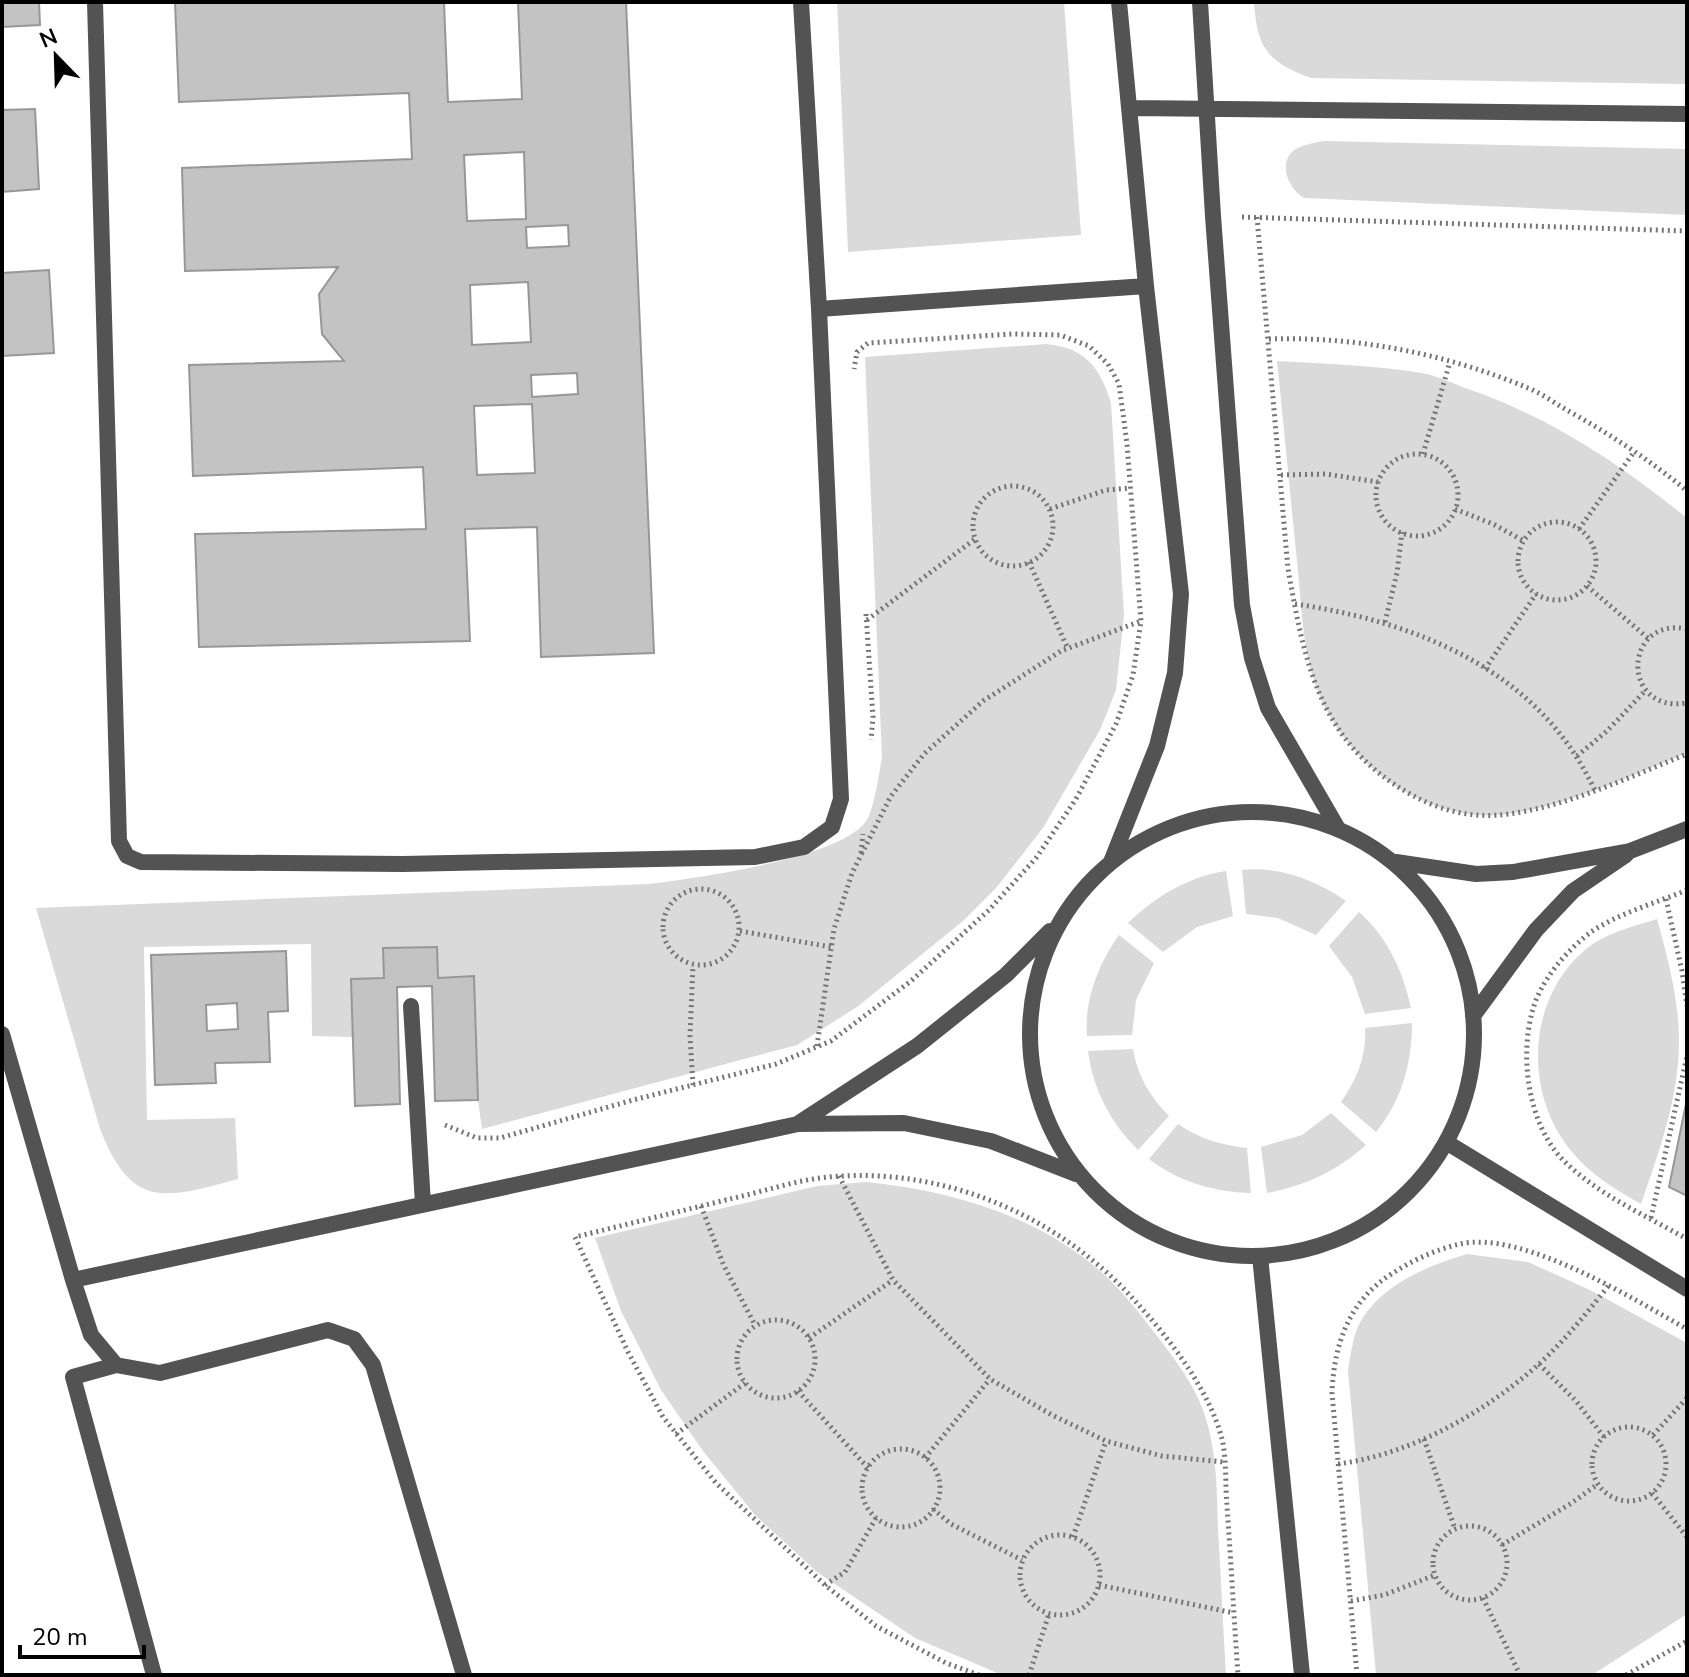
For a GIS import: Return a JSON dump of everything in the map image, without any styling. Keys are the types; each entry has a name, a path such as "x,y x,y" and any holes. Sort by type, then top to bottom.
{"lane":[{"path":"95,2 119,841 127,856 141,862 403,864 755,857 804,847 832,827 841,799 819,309 801,2"},
{"path":"1109,865 1157,746 1175,673 1181,594 1146,286 1119,2"},
{"path":"1200,2 1242,605 1252,658 1268,708 1337,827"},
{"path":"1131,108 1687,114"},
{"path":"819,309 1146,286"},
{"path":"1272,811 1337,827 1396,862 1440,912 1468,973 1476,1041 1464,1107 1432,1167 1380,1218 1315,1249 1260,1256 1242,1258 1171,1244 1108,1207 1060,1153 1033,1085 1028,1013 1047,943 1087,882 1141,840 1204,815 1272,811"},
{"path":"1396,862 1476,874 1513,872 1630,851 1687,829"},
{"path":"1473,1016 1536,930 1573,891 1630,851"},
{"path":"798,1124 917,1046 1006,975 1064,917"},
{"path":"411,1006 423,1204"},
{"path":"2,1034 91,1335 116,1365"},
{"path":"73,1280 798,1124 904,1123 991,1141 1081,1176"},
{"path":"1446,1142 1687,1289"},
{"path":"1260,1256 1302,1675"},
{"path":"154,1675 73,1377 116,1365 160,1373 328,1330 354,1339 373,1365 464,1675"}],"path":[{"path":"1213,216 1687,231"},
{"path":"1257,217 1288,569 1308,664 1330,716 1354,750 1382,777 1429,804 1466,815 1507,814 1550,806 1687,754"},
{"path":"417,1107 447,1126 477,1138 500,1138 776,1064 831,1041 911,981 989,910 1036,858 1076,799 1116,724 1133,675 1141,621 1119,384 1108,364 1089,346 1060,335 1013,334 868,343 857,352 853,371"},
{"path":"1269,339 1303,338 1371,345 1450,362 1530,389 1595,426 1687,491"},
{"path":"1423,454 1450,362"},
{"path":"1578,530 1634,452"},
{"path":"1423,454 1436,458 1453,475 1458,489 1452,517 1438,530 1425,535 1402,532 1386,522 1381,514 1376,501 1378,482 1395,460 1423,454"},
{"path":"1281,475 1326,474 1378,482"},
{"path":"1007,485 1022,486 1036,492 1050,509 1054,528 1050,543 1042,555 1029,562 1005,565 991,560 975,539 973,524 976,511 983,499 994,490 1007,485"},
{"path":"1050,509 1106,490 1131,488"},
{"path":"1455,509 1524,541"},
{"path":"1557,522 1571,525 1591,542 1596,560 1594,574 1587,586 1577,595 1554,601 1536,594 1521,579 1517,562 1524,541 1544,524 1557,522"},
{"path":"1385,622 1397,573 1402,532"},
{"path":"866,620 975,539"},
{"path":"1029,562 1068,649"},
{"path":"1587,586 1649,639"},
{"path":"1485,669 1536,594"},
{"path":"1295,604 1338,610 1385,622 1446,645 1485,669 1557,728 1577,756 1595,791"},
{"path":"865,605 873,717 870,747"},
{"path":"817,1047 831,947 847,887 891,796 924,754 983,701 1068,649 1141,621"},
{"path":"1687,629 1663,629 1649,639 1638,654 1637,667 1641,683 1660,702 1673,705 1687,703"},
{"path":"1577,756 1607,731 1646,690"},
{"path":"861,853 863,823"},
{"path":"712,890 724,896 736,910 740,931 730,953 719,961 693,965 680,960 670,950 664,938 666,912 675,899 686,892 712,890"},
{"path":"1687,890 1592,931 1573,949 1543,986 1533,1008 1527,1043 1528,1075 1535,1110 1561,1158 1605,1193 1687,1239"},
{"path":"1666,899 1687,1006"},
{"path":"740,931 831,947"},
{"path":"693,965 690,1036 693,1085"},
{"path":"1651,1218 1687,1056"},
{"path":"839,1176 893,1280 990,1379 1052,1415 1106,1441 1162,1456 1224,1462"},
{"path":"979,1675 946,1663 876,1626 825,1585 716,1483 663,1417 628,1352 575,1237 771,1188 839,1176 903,1178 945,1186 987,1199 1069,1240 1111,1274 1165,1334 1202,1391 1222,1440 1238,1675"},
{"path":"701,1206 724,1266 755,1326"},
{"path":"1357,1675 1332,1393 1333,1365 1340,1338 1360,1302 1382,1279 1413,1260 1463,1243 1504,1244 1544,1255 1609,1285 1687,1329"},
{"path":"809,1338 893,1280"},
{"path":"1338,1464 1386,1454 1424,1439 1463,1418 1539,1364 1571,1332 1609,1285"},
{"path":"773,1321 789,1323 809,1338 814,1350 814,1364 811,1377 798,1391 772,1397 751,1390 745,1383 737,1367 738,1349 755,1326 773,1321"},
{"path":"1539,1364 1576,1401 1604,1437"},
{"path":"925,1458 990,1379"},
{"path":"676,1434 745,1383"},
{"path":"798,1391 868,1468"},
{"path":"1653,1435 1687,1398"},
{"path":"1640,1427 1661,1443 1666,1455 1666,1470 1652,1493 1629,1501 1607,1493 1598,1484 1592,1459 1604,1437 1615,1429 1640,1427"},
{"path":"1424,1439 1455,1529"},
{"path":"1073,1537 1106,1441"},
{"path":"895,1449 909,1450 925,1458 937,1475 940,1489 933,1509 920,1522 906,1526 893,1526 876,1518 863,1499 862,1485 868,1468 884,1453 895,1449"},
{"path":"1502,1545 1598,1484"},
{"path":"1652,1493 1687,1537"},
{"path":"933,1509 951,1524 1022,1561"},
{"path":"825,1585 845,1572 876,1518"},
{"path":"1480,1527 1492,1533 1506,1554 1502,1582 1483,1598 1469,1600 1447,1593 1435,1575 1432,1558 1436,1546 1455,1529 1480,1527"},
{"path":"1053,1535 1073,1537 1091,1549 1097,1558 1099,1585 1093,1598 1076,1612 1049,1614 1035,1607 1024,1594 1020,1581 1022,1561 1039,1540 1053,1535"},
{"path":"1351,1601 1384,1595 1435,1575"},
{"path":"1099,1585 1234,1613"},
{"path":"1483,1598 1520,1675"},
{"path":"1029,1675 1049,1614"},
{"path":"1626,1675 1687,1641"}],"shaded area":[{"path":"837,2 1064,2 1081,235 848,252"},
{"path":"1254,2 1687,2 1687,84 1311,78 1284,66 1267,51 1258,31"},
{"path":"1324,141 1687,149 1687,215 1304,198 1294,189 1288,177 1288,158 1299,148"},
{"path":"1047,344 1071,350 1089,362 1102,379 1111,403 1124,615 1116,690 1100,730 1043,828 996,888 963,921 857,1007 797,1045 482,1129 478,1100 474,977 438,978 437,947 384,948 384,978 353,1037 312,1036 311,944 144,947 147,1120 235,1118 238,1179 170,1193 153,1192 138,1186 125,1174 100,1129 36,908 649,884 768,864 832,844 855,832 871,811 882,758 865,357"},
{"path":"1277,361 1386,368 1446,380 1498,400 1556,428 1610,461 1687,518 1687,753 1555,804 1509,814 1477,815 1446,809 1417,798 1389,782 1365,761 1343,737 1326,710 1310,667 1302,621"},
{"path":"1242,870 1270,870 1297,876 1346,901 1316,935 1278,918 1246,914"},
{"path":"1226,871 1233,916 1197,927 1163,952 1128,923 1173,889"},
{"path":"1359,912 1393,956 1411,1008 1365,1014 1352,977 1329,946"},
{"path":"1657,919 1675,995 1679,1026 1678,1062 1667,1124 1641,1204 1613,1188 1588,1168 1557,1130 1545,1104 1539,1076 1538,1048 1542,1021 1551,995 1565,971 1585,950 1601,939"},
{"path":"1119,935 1154,963 1136,1000 1132,1035 1087,1036 1088,1009 1094,982"},
{"path":"1412,1023 1404,1080 1393,1107 1376,1132 1341,1102 1360,1066 1365,1028"},
{"path":"1133,1049 1145,1085 1169,1116 1138,1150 1105,1105 1094,1079 1088,1051"},
{"path":"1331,1113 1366,1145 1320,1176 1267,1193 1261,1147 1302,1135"},
{"path":"1178,1124 1211,1140 1247,1148 1251,1193 1197,1184 1172,1174 1149,1159"},
{"path":"866,1182 956,1198 1041,1231 1067,1246 1110,1280 1173,1357 1200,1401 1213,1451 1226,1675 1002,1675 915,1638 817,1572 755,1515 703,1451 661,1390 621,1311 595,1238 817,1186"},
{"path":"1467,1254 1528,1262 1590,1290 1687,1343 1687,1614 1592,1675 1376,1675 1348,1371 1353,1342 1364,1316 1397,1284 1424,1269"}],"building":[{"path":"2,2 39,2 40,25 2,27"},
{"path":"175,2 444,2 448,102 522,99 518,2 626,2 654,653 541,657 537,527 465,529 470,641 199,647 195,534 426,529 423,467 193,476 189,365 344,361 322,334 319,294 338,267 185,271 182,168 412,159 409,93 179,102","holes":["524,152 526,219 467,221 464,155","568,225 569,246 527,248 526,227","528,282 531,342 472,345 470,285","577,373 578,394 532,397 531,375","532,404 535,473 477,475 474,406"]},
{"path":"35,109 39,189 2,192 2,110"},
{"path":"49,270 54,353 2,356 2,273"},
{"path":"437,947 438,978 474,976 478,1100 435,1101 432,986 397,987 400,1104 355,1106 351,979 384,978 383,948"},
{"path":"286,951 288,1011 268,1012 270,1062 215,1063 216,1083 155,1085 151,955","holes":["237,1003 238,1029 207,1031 206,1005"]},
{"path":"1687,1099 1687,1196 1669,1187"}]}
